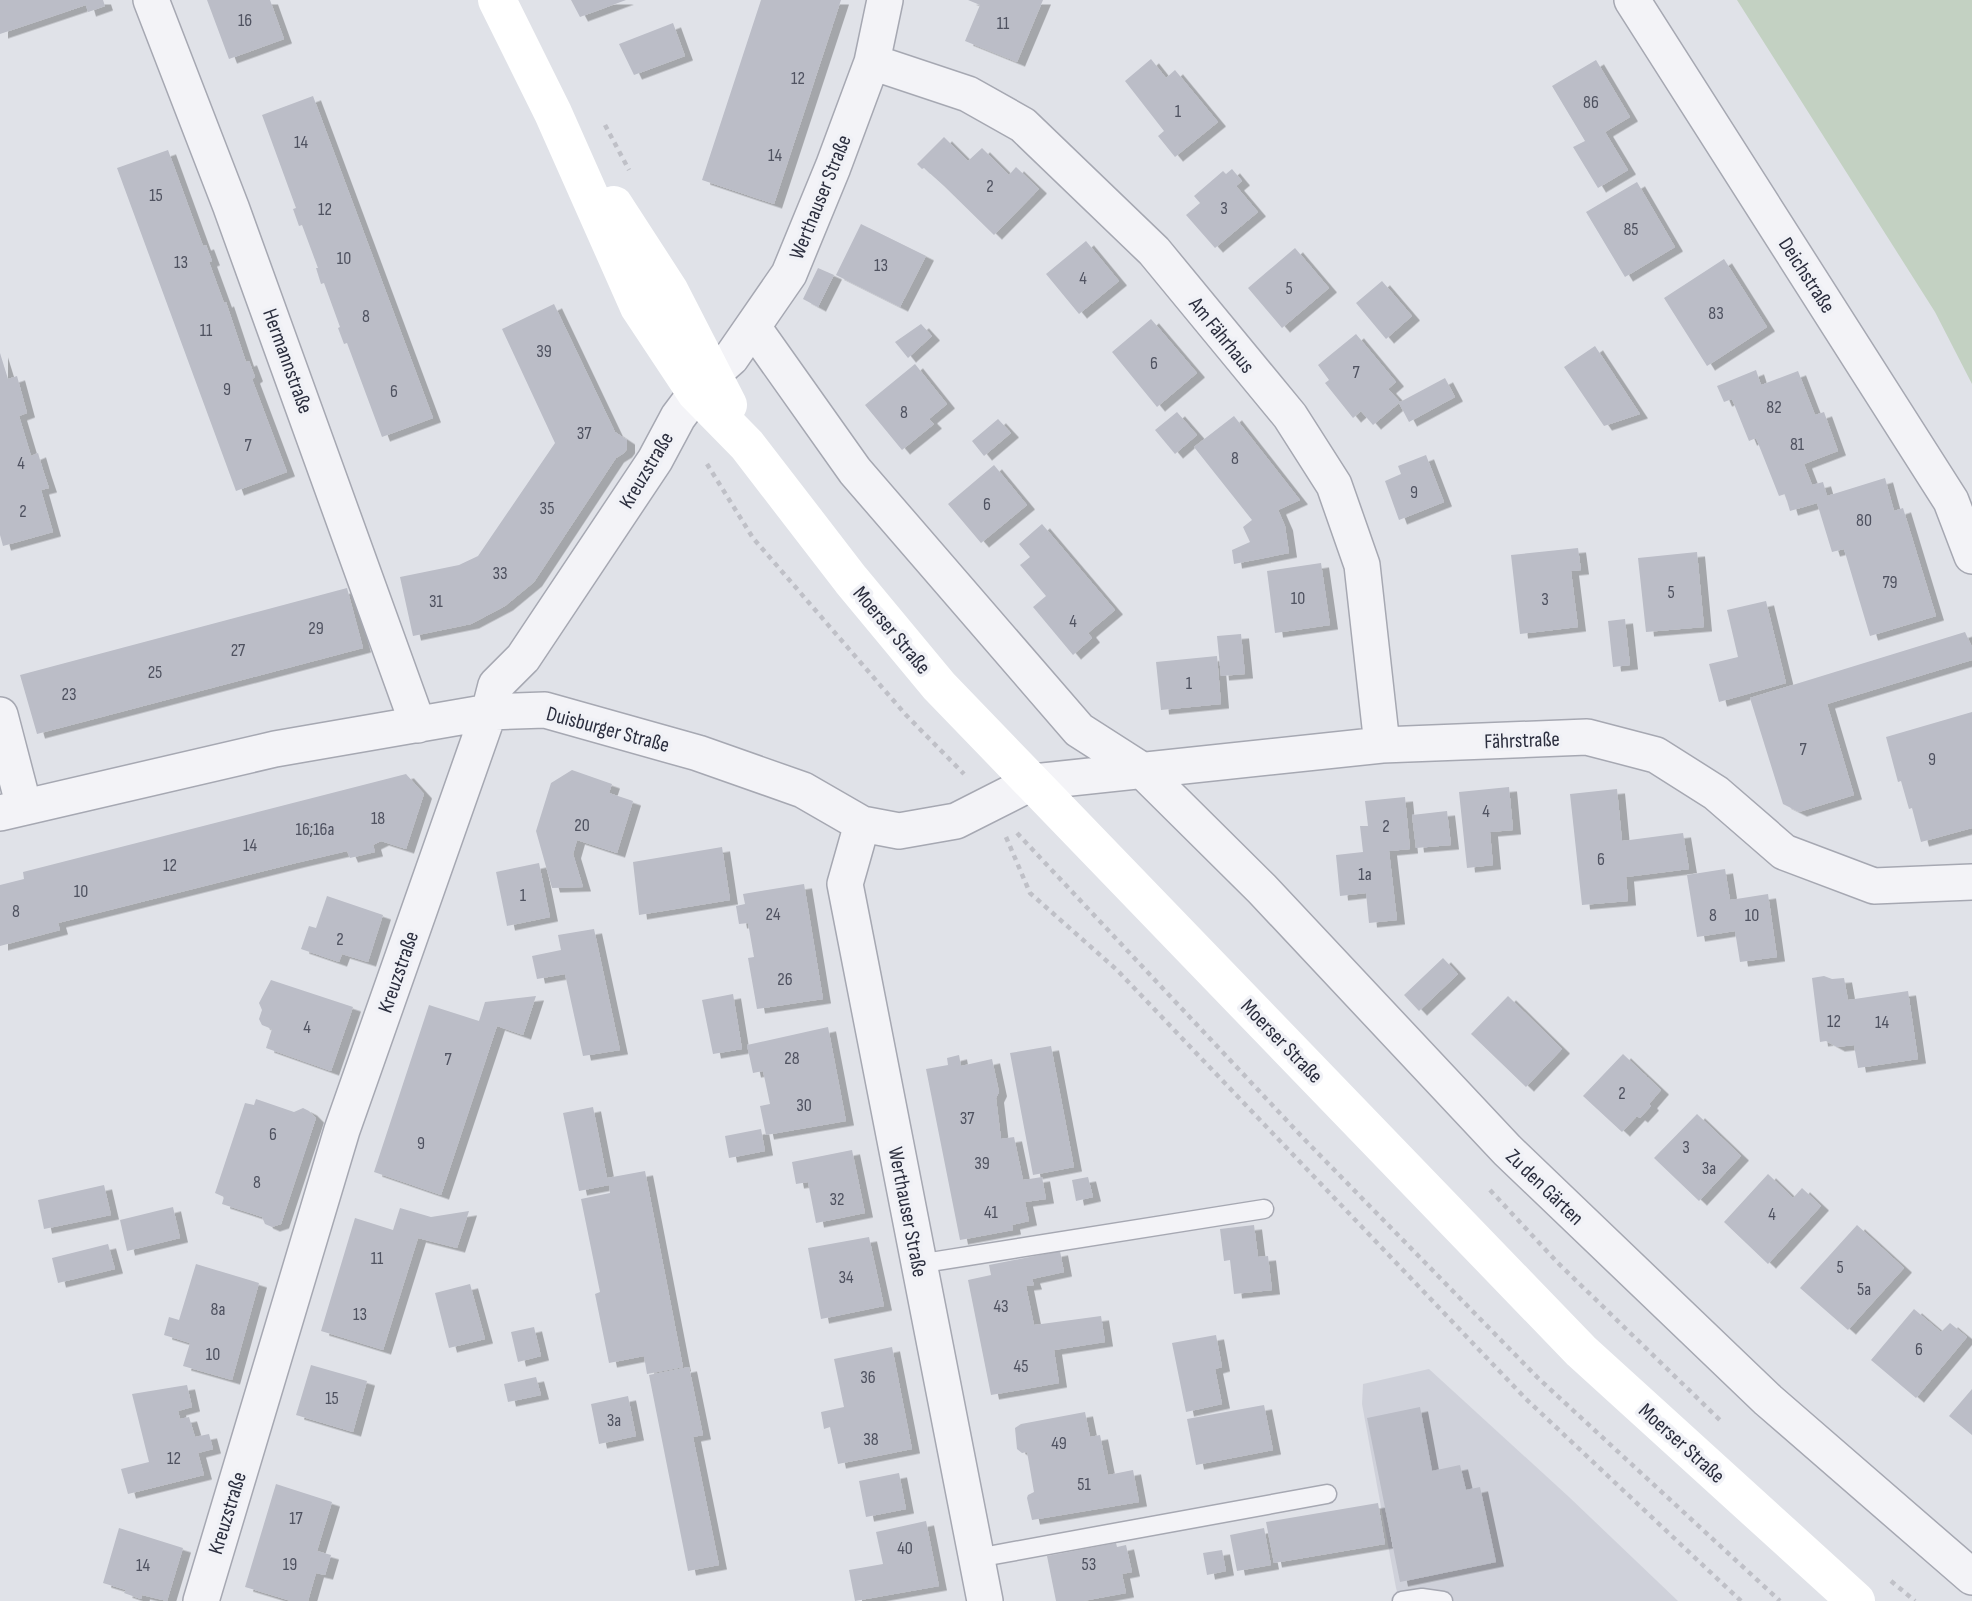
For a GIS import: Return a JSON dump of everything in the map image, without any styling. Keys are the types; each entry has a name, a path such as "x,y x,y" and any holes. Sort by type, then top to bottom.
{"main road":[{"name":"Moerser Straße","path":"498,0 553,113 669,290 705,384 747,445 851,580 932,677 1581,1351 1856,1601"}],"street":[{"name":"Hermannstraße","path":"150,0 232,207 418,725"},
{"name":"Werthauser Straße","path":"705,384 731,358 789,274 872,62 885,0"},
{"name":"Deichstraße","path":"1632,0 1951,501 1972,556"},
{"name":"Am Fährhaus","path":"872,62 968,94 1023,125 1154,251 1290,416 1334,485 1362,565 1382,746"},
{"path":"753,327 855,471 1079,730 1143,771"},
{"name":"Kreuzstraße","path":"201,1601 342,1130 489,712 496,685 523,658 655,460 678,417 705,384"},
{"name":"Duisburger Straße","path":"12,810 275,749 489,712 545,709 698,753 803,790 862,824 900,831 956,821 1032,782"},
{"path":"0,715 12,810"},
{"name":"Fährstraße","path":"1032,782 1382,746 1587,737 1656,755 1716,793 1784,852 1874,887 1972,882"},
{"name":"Zu den Gärten","path":"1143,771 1262,889 1507,1150 1768,1400 1972,1577"},
{"name":"Werthauser Straße","path":"862,824 845,884 985,1601"}],"lane":[{"path":"918,1264 1264,1209"},
{"path":"976,1558 1327,1494"},
{"path":"1402,1601 1422,1598 1443,1601"}],"path":[{"path":"992,804 1030,893 1118,970 1526,1399 1741,1601"},
{"path":"992,804 1050,870 1306,1141 1538,1378 1780,1601"}],"shaded area":[{"path":"1429,1369 1678,1601 1400,1601 1362,1404 1363,1384"}],"green space":[{"path":"1737,0 1972,0 1972,384 1935,312"}],"building":[{"path":"0,0 103,0 105,6 88,12 86,5 0,34"},
{"path":"207,0 270,0 284,39 229,59"},
{"path":"571,0 626,0 580,17"},
{"path":"761,0 841,0 774,204 702,180"},
{"path":"968,0 1043,0 1017,62 965,41 980,5"},
{"path":"673,23 685,56 634,75 619,44"},
{"path":"1151,59 1166,78 1175,70 1218,122 1175,157 1158,136 1164,131 1125,81"},
{"path":"1596,60 1630,117 1605,132 1628,170 1598,188 1573,147 1585,141 1552,86"},
{"path":"313,96 433,418 382,437 347,343 344,344 324,283 321,284 302,225 299,226 293,209 296,208 262,115"},
{"path":"944,137 968,161 982,148 1009,175 1016,167 1039,189 994,235 944,186 917,164"},
{"path":"168,150 203,246 206,245 212,261 209,262 246,362 249,361 255,377 252,379 287,472 236,491 117,168"},
{"path":"1232,169 1242,181 1236,186 1258,212 1215,248 1186,215 1200,203 1194,196 1223,171 1226,174"},
{"path":"1637,182 1675,247 1625,277 1586,212"},
{"path":"861,224 926,256 900,307 836,275"},
{"path":"1086,241 1119,281 1079,314 1046,274"},
{"path":"1295,248 1329,288 1282,328 1248,288"},
{"path":"1724,259 1767,327 1707,366 1664,298"},
{"path":"818,268 834,275 818,307 803,299"},
{"path":"1382,281 1412,316 1386,339 1356,303"},
{"path":"554,304 615,432 627,440 627,449 616,458 534,582 505,606 471,624 413,636 400,577 459,565 478,556 555,443 502,329"},
{"path":"1151,319 1197,373 1157,407 1112,352"},
{"path":"921,324 932,336 908,358 895,342"},
{"path":"1356,334 1396,382 1388,389 1400,402 1445,378 1455,397 1409,422 1399,403 1373,425 1361,411 1353,418 1325,383 1329,380 1318,365"},
{"path":"1595,346 1640,414 1604,426 1564,367"},
{"path":"0,353 8,379 17,376 27,413 19,416 31,456 38,453 49,488 41,490 53,532 3,546 0,535"},
{"path":"915,364 947,404 929,419 934,424 902,450 865,405"},
{"path":"1756,370 1761,385 1798,371 1815,415 1824,412 1838,451 1804,464 1812,485 1823,482 1827,496 1885,478 1894,511 1903,508 1936,616 1870,636 1844,549 1832,552 1817,503 1790,511 1785,494 1779,496 1756,438 1749,441 1732,399 1724,402 1717,386"},
{"path":"1177,412 1197,435 1175,454 1155,430"},
{"path":"1234,416 1300,500 1278,510 1285,526 1289,553 1234,564 1232,550 1250,542 1243,527 1252,520 1194,447"},
{"path":"998,419 1011,433 984,456 972,441"},
{"path":"1426,455 1444,502 1399,520 1385,481 1401,474 1398,466"},
{"path":"994,465 1027,505 981,543 948,504"},
{"path":"1042,524 1115,610 1088,633 1092,638 1073,655 1033,607 1046,596 1020,565 1030,557 1019,544"},
{"path":"1578,548 1581,570 1571,571 1578,627 1520,634 1511,555"},
{"path":"1697,552 1704,627 1646,632 1638,558"},
{"path":"1321,563 1330,625 1275,633 1267,571"},
{"path":"347,588 363,648 37,734 20,675"},
{"path":"1766,601 1786,683 1719,702 1709,664 1738,657 1727,610"},
{"path":"1625,619 1630,665 1613,667 1608,621"},
{"path":"1965,632 1972,647 1972,660 1827,704 1854,795 1799,812 1783,804 1750,698"},
{"path":"1241,634 1245,674 1221,676 1217,636"},
{"path":"1217,656 1221,704 1161,710 1156,662"},
{"path":"1972,712 1972,828 1921,842 1912,808 1909,809 1901,781 1898,782 1886,737"},
{"path":"572,770 612,784 609,793 633,801 617,853 577,840 573,854 583,887 552,888 536,831 551,783"},
{"path":"406,774 424,794 406,849 381,841 373,845 375,852 350,858 347,851 296,863 58,923 60,930 0,946 0,885 24,879 23,872"},
{"path":"1509,787 1513,830 1490,832 1493,865 1467,868 1459,792"},
{"path":"1617,789 1622,841 1683,833 1689,869 1626,877 1628,901 1582,905 1570,794"},
{"path":"1405,797 1410,849 1389,851 1397,920 1369,923 1366,893 1340,896 1336,855 1363,852 1360,826 1368,826 1365,801"},
{"path":"1447,811 1451,845 1416,848 1412,815"},
{"path":"722,847 730,900 639,915 633,862"},
{"path":"539,863 550,917 507,926 496,872"},
{"path":"1725,869 1730,900 1768,894 1777,957 1740,962 1735,931 1697,937 1687,875"},
{"path":"804,884 823,999 757,1009 748,958 754,957 748,923 739,924 736,906 745,904 743,894"},
{"path":"327,896 383,915 368,962 342,954 339,962 301,949 309,926 316,928"},
{"path":"594,929 620,1050 583,1056 565,974 537,979 532,956 561,950 558,935"},
{"path":"1443,958 1458,974 1419,1011 1404,995"},
{"path":"1824,976 1832,979 1844,978 1848,1000 1908,991 1918,1059 1858,1068 1854,1045 1837,1047 1826,1041 1820,1042 1812,978"},
{"path":"271,980 353,1007 331,1071 266,1048 272,1029 262,1025 259,1019 262,1010 259,1003"},
{"path":"733,994 742,1049 713,1054 702,1000"},
{"path":"536,996 523,1035 497,1026 441,1195 374,1172 429,1005 479,1021 485,1002"},
{"path":"1508,996 1562,1049 1526,1087 1471,1034"},
{"path":"828,1027 846,1121 766,1135 760,1106 770,1104 763,1071 753,1073 747,1045"},
{"path":"1051,1046 1074,1167 1033,1175 1010,1053"},
{"path":"1623,1054 1661,1090 1640,1118 1637,1116 1622,1132 1583,1096"},
{"path":"959,1055 961,1066 992,1059 999,1092 996,1098 1001,1139 1014,1137 1023,1180 1042,1177 1046,1199 1025,1202 1029,1221 1012,1225 1013,1230 960,1240 926,1069 948,1065 947,1058"},
{"path":"256,1099 294,1112 303,1108 316,1118 281,1224 272,1227 265,1224 262,1217 222,1204 224,1197 215,1193 245,1103 254,1105"},
{"path":"593,1107 607,1178 645,1171 683,1367 647,1374 644,1356 609,1363 595,1294 600,1292 581,1199 610,1193 609,1185 579,1191 563,1113"},
{"path":"1697,1114 1741,1156 1699,1201 1654,1158"},
{"path":"761,1129 765,1151 729,1158 725,1136"},
{"path":"852,1150 865,1213 816,1223 808,1182 796,1184 792,1162"},
{"path":"1768,1174 1793,1198 1802,1188 1821,1206 1768,1264 1724,1222"},
{"path":"1088,1177 1093,1197 1076,1201 1072,1180"},
{"path":"104,1185 111,1215 44,1229 38,1200"},
{"path":"173,1207 180,1238 127,1251 120,1220"},
{"path":"400,1208 431,1217 469,1211 457,1248 418,1238 383,1350 321,1331 355,1218 393,1230"},
{"path":"1254,1225 1258,1257 1268,1256 1272,1290 1234,1294 1230,1260 1224,1261 1220,1229"},
{"path":"1857,1225 1904,1268 1848,1330 1800,1288"},
{"path":"869,1237 884,1306 821,1319 808,1248"},
{"path":"108,1244 115,1269 58,1283 52,1258"},
{"path":"1060,1251 1064,1272 1032,1279 1034,1285 1026,1286 1034,1325 1101,1316 1105,1342 1054,1350 1059,1383 991,1395 968,1280 991,1275 989,1265"},
{"path":"196,1264 259,1283 232,1380 183,1366 190,1343 164,1335 169,1317 179,1320"},
{"path":"470,1284 485,1339 449,1348 435,1293"},
{"path":"1914,1309 1941,1332 1950,1323 1967,1337 1916,1398 1871,1360"},
{"path":"534,1327 541,1356 518,1362 511,1332"},
{"path":"1216,1335 1222,1367 1215,1369 1222,1404 1186,1412 1172,1343"},
{"path":"892,1347 912,1449 838,1464 830,1427 824,1429 821,1412 844,1407 834,1359"},
{"path":"311,1365 367,1381 353,1432 296,1415"},
{"path":"689,1367 703,1435 693,1437 719,1565 688,1571 649,1375"},
{"path":"536,1377 541,1395 508,1402 504,1384"},
{"path":"187,1385 192,1407 178,1411 180,1419 189,1417 195,1437 209,1434 213,1449 198,1453 204,1475 128,1494 121,1469 149,1462 132,1394"},
{"path":"1972,1389 1972,1435 1949,1416"},
{"path":"628,1396 636,1436 599,1444 591,1404"},
{"path":"1264,1405 1273,1450 1196,1465 1187,1419"},
{"path":"1420,1407 1432,1471 1460,1465 1466,1490 1480,1487 1496,1562 1400,1582 1367,1418"},
{"path":"1085,1412 1090,1437 1100,1435 1108,1475 1133,1470 1139,1502 1032,1520 1027,1498 1034,1492 1027,1452 1022,1453 1017,1449 1015,1428 1021,1424"},
{"path":"899,1473 906,1509 866,1517 859,1481"},
{"path":"276,1484 332,1502 317,1551 331,1555 325,1575 316,1573 308,1601 291,1601 245,1587"},
{"path":"1378,1503 1385,1544 1274,1563 1266,1522"},
{"path":"926,1521 939,1586 855,1601 849,1570 883,1564 876,1532"},
{"path":"119,1528 183,1548 167,1601 142,1595 141,1599 124,1593 126,1590 103,1583"},
{"path":"1264,1528 1271,1565 1237,1571 1230,1535"},
{"path":"1116,1543 1117,1547 1126,1545 1132,1572 1122,1574 1126,1593 1083,1601 1056,1601 1047,1556"},
{"path":"1222,1550 1226,1571 1207,1575 1203,1553"}]}
